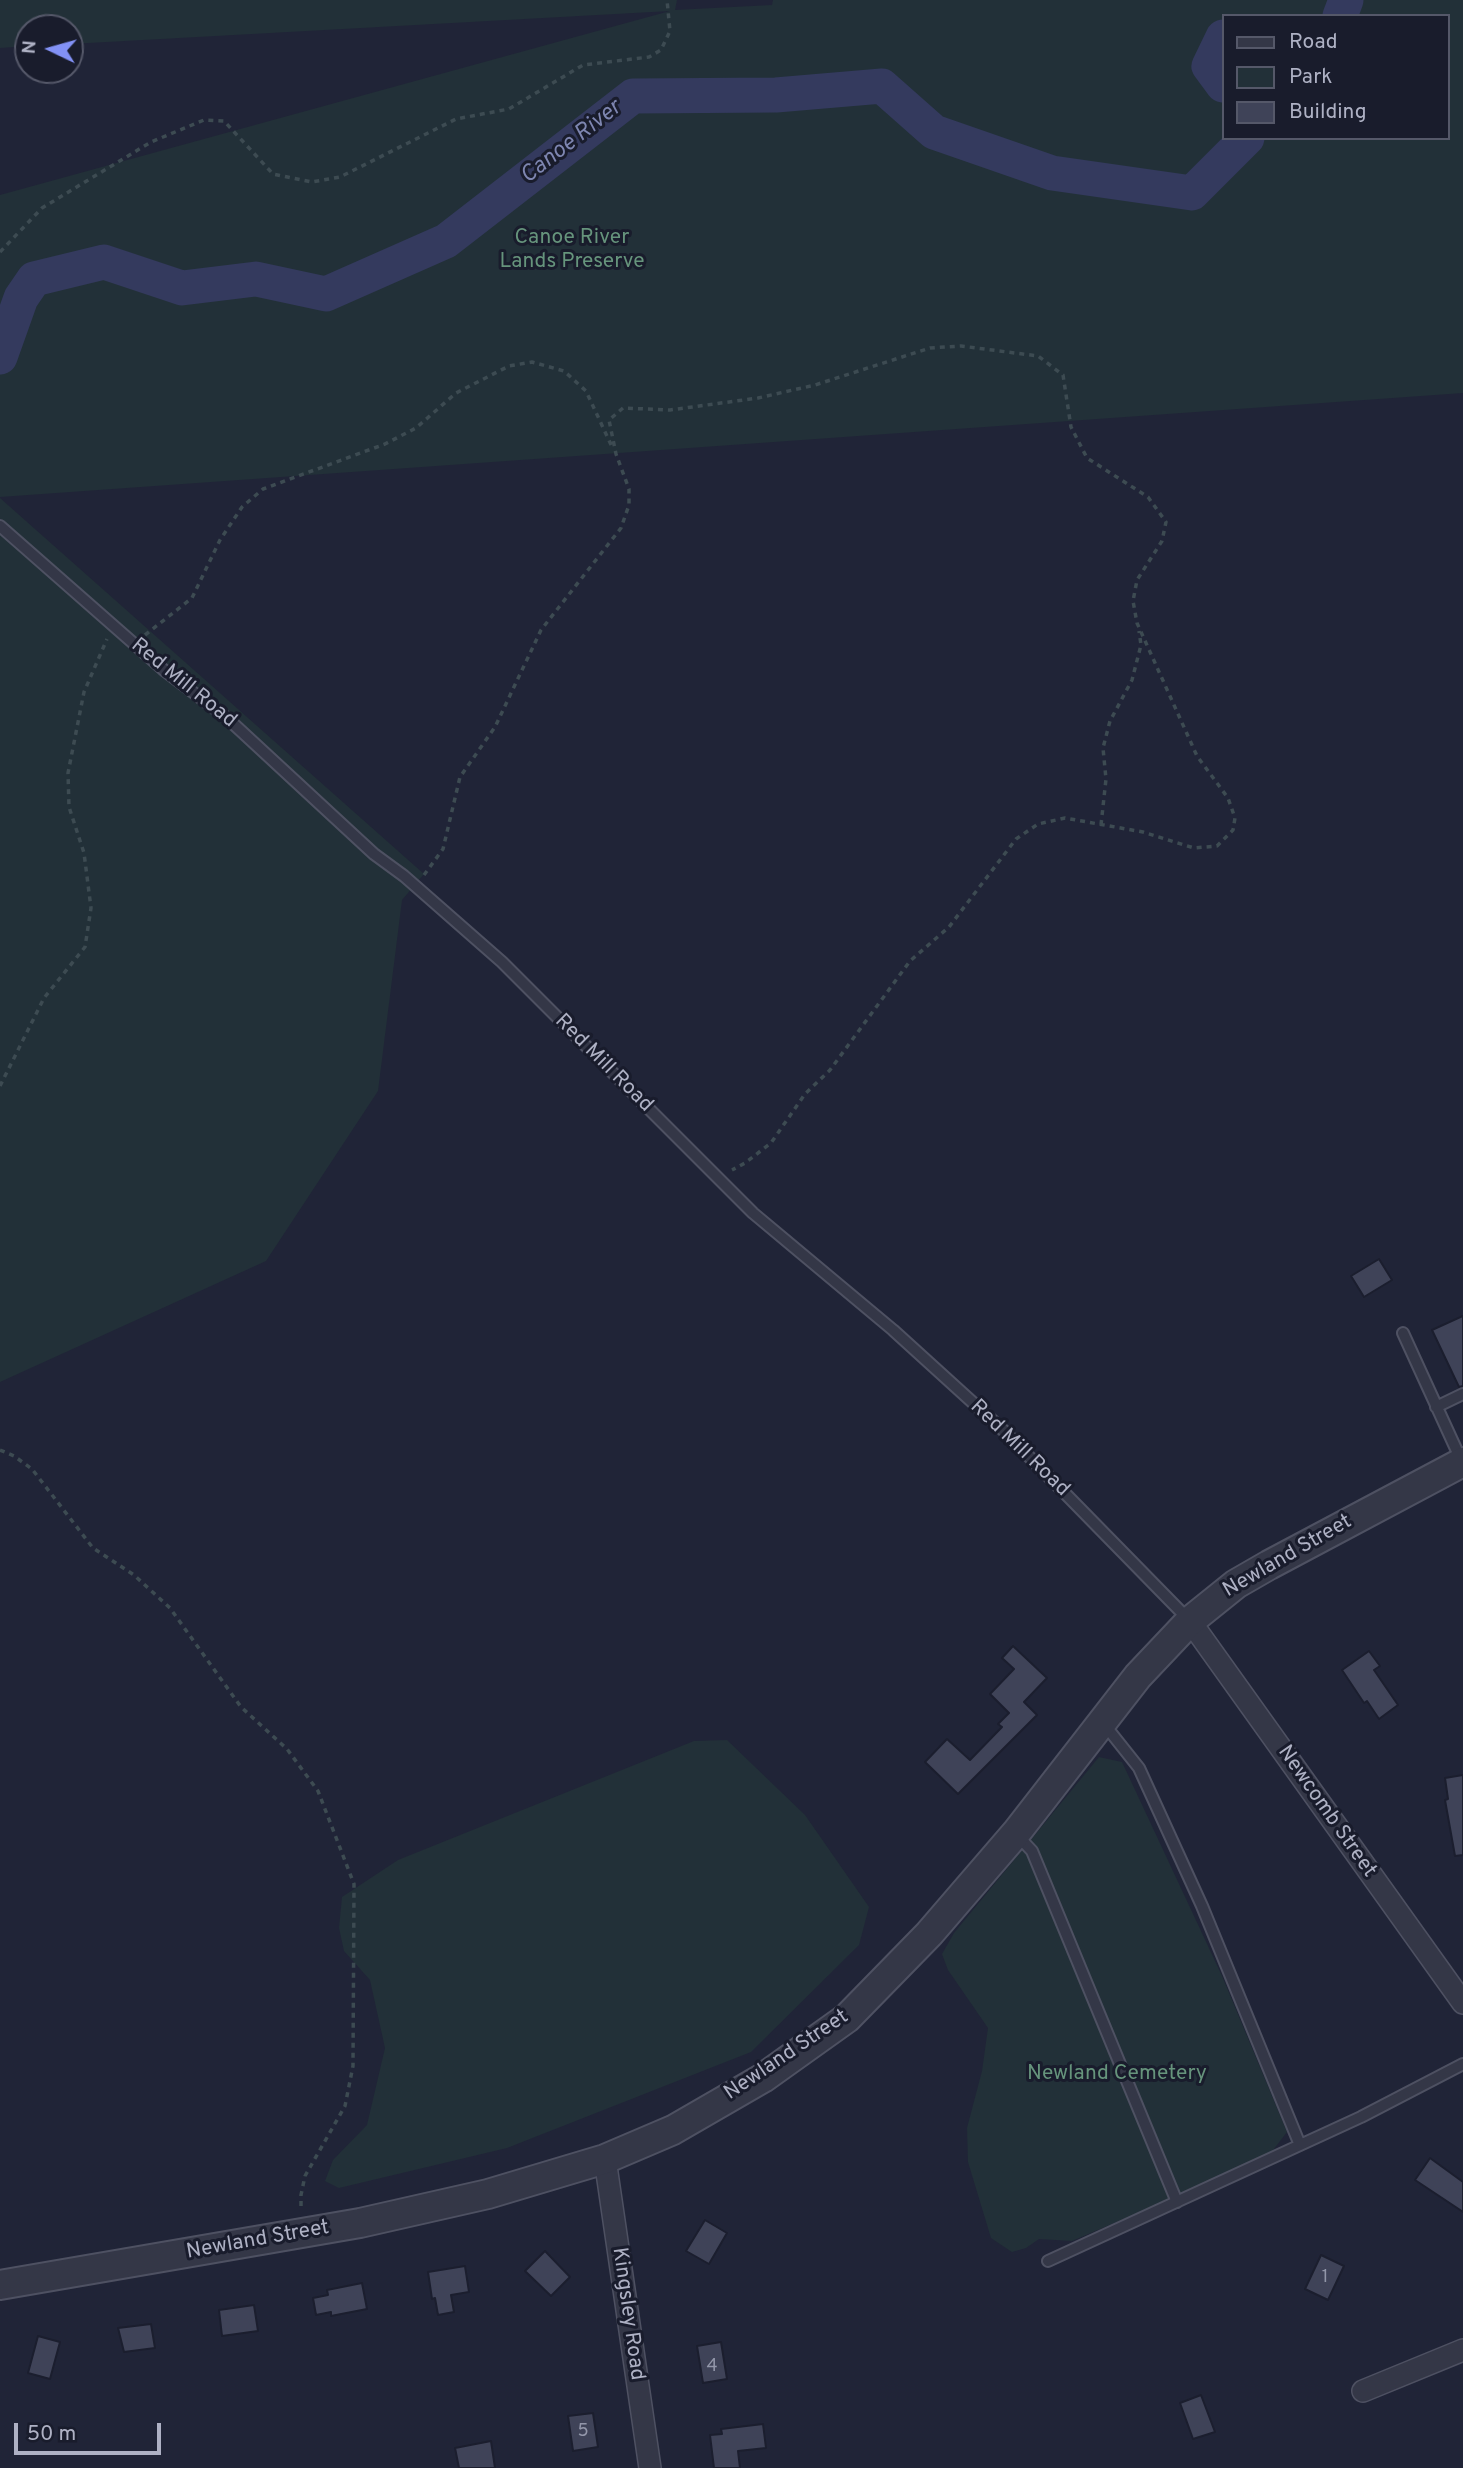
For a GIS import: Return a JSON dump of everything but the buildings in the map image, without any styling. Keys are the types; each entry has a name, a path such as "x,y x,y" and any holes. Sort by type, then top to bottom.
{"street":[{"name":"Newland Street","path":"0,2285 360,2223 488,2194 604,2159 684,2124 763,2078 847,2018 929,1934 1016,1833 1147,1666 1190,1621 1236,1584 1462,1462"},
{"name":"Newcomb Street","path":"1190,1621 1463,2003"},
{"name":"Kingsley Road","path":"604,2159 650,2468"},
{"path":"1363,2391 1463,2350"}],"lane":[{"name":"Red Mill Road","path":"0,526 164,671 227,718 374,854 416,886 502,962 753,1213 893,1329 1003,1430 1190,1621"},
{"path":"1403,1333 1462,1462"},
{"path":"1436,1407 1463,1394"},
{"path":"1102,1722 1139,1768 1202,1906 1300,2145"},
{"path":"1016,1833 1032,1851 1177,2202"},
{"path":"1048,2261 1361,2117 1463,2064"}],"path":[{"path":"0,252 43,208 151,142 204,120 224,121 273,174 312,182 340,177 456,119 509,109 583,65 649,57 661,50 670,31 667,0"},
{"path":"616,454 609,420 623,408 670,410 758,398 815,385 930,348 961,345 1038,356 1063,375 1071,427 1087,458 1148,496 1166,522 1162,541 1137,580 1133,601 1141,645 1132,680 1110,721 1103,748 1106,779 1101,825"},
{"path":"134,644 192,598 220,540 242,507 263,489 385,444 416,428 456,393 509,366 532,362 565,371 586,391 616,454 629,489 629,505 621,528 541,630 495,727 460,777 443,849 416,886"},
{"path":"717,1177 745,1163 771,1143 806,1094 830,1070 911,961 949,927 1016,839 1038,824 1065,818 1143,832 1195,848 1217,846 1233,830 1235,818 1228,798 1197,757 1138,623 1133,601"},
{"path":"0,1086 44,998 85,947 90,908 84,853 69,807 68,773 84,692 113,626"},
{"path":"0,1450 32,1469 93,1548 134,1575 170,1608 241,1707 287,1749 318,1791 354,1884 353,2066 345,2106 305,2176 301,2195 301,2233"}],"green space":[{"name":"Canoe River Lands Preserve","path":"0,0 677,0 675,10 772,5 773,0 1463,0 1463,393 0,497 0,195 670,11 84,43 84,14 14,14 14,47 0,48"},
{"path":"0,498 424,874 402,900 378,1091 266,1261 0,1382"},
{"path":"727,1740 805,1815 869,1907 859,1945 751,2052 507,2148 339,2188 325,2181 333,2160 367,2125 385,2048 370,1980 344,1951 339,1928 342,1897 398,1860 694,1741"},
{"name":"Newland Cemetery","path":"1099,1757 1122,1762 1222,1976 1287,2132 1267,2158 1072,2241 1039,2239 1026,2248 1012,2252 991,2238 968,2162 967,2128 982,2071 988,2028 948,1970 942,1954 954,1933"}],"waterway":[{"name":"Canoe River","path":"1341,14 1346,0"},
{"name":"Canoe River","path":"1222,39 1209,66 1222,84"},
{"name":"Canoe River","path":"0,357 21,298 34,279 104,262 182,288 256,279 326,294 446,241 633,96 776,95 882,86 934,132 1052,173 1192,193 1245,140"}]}
